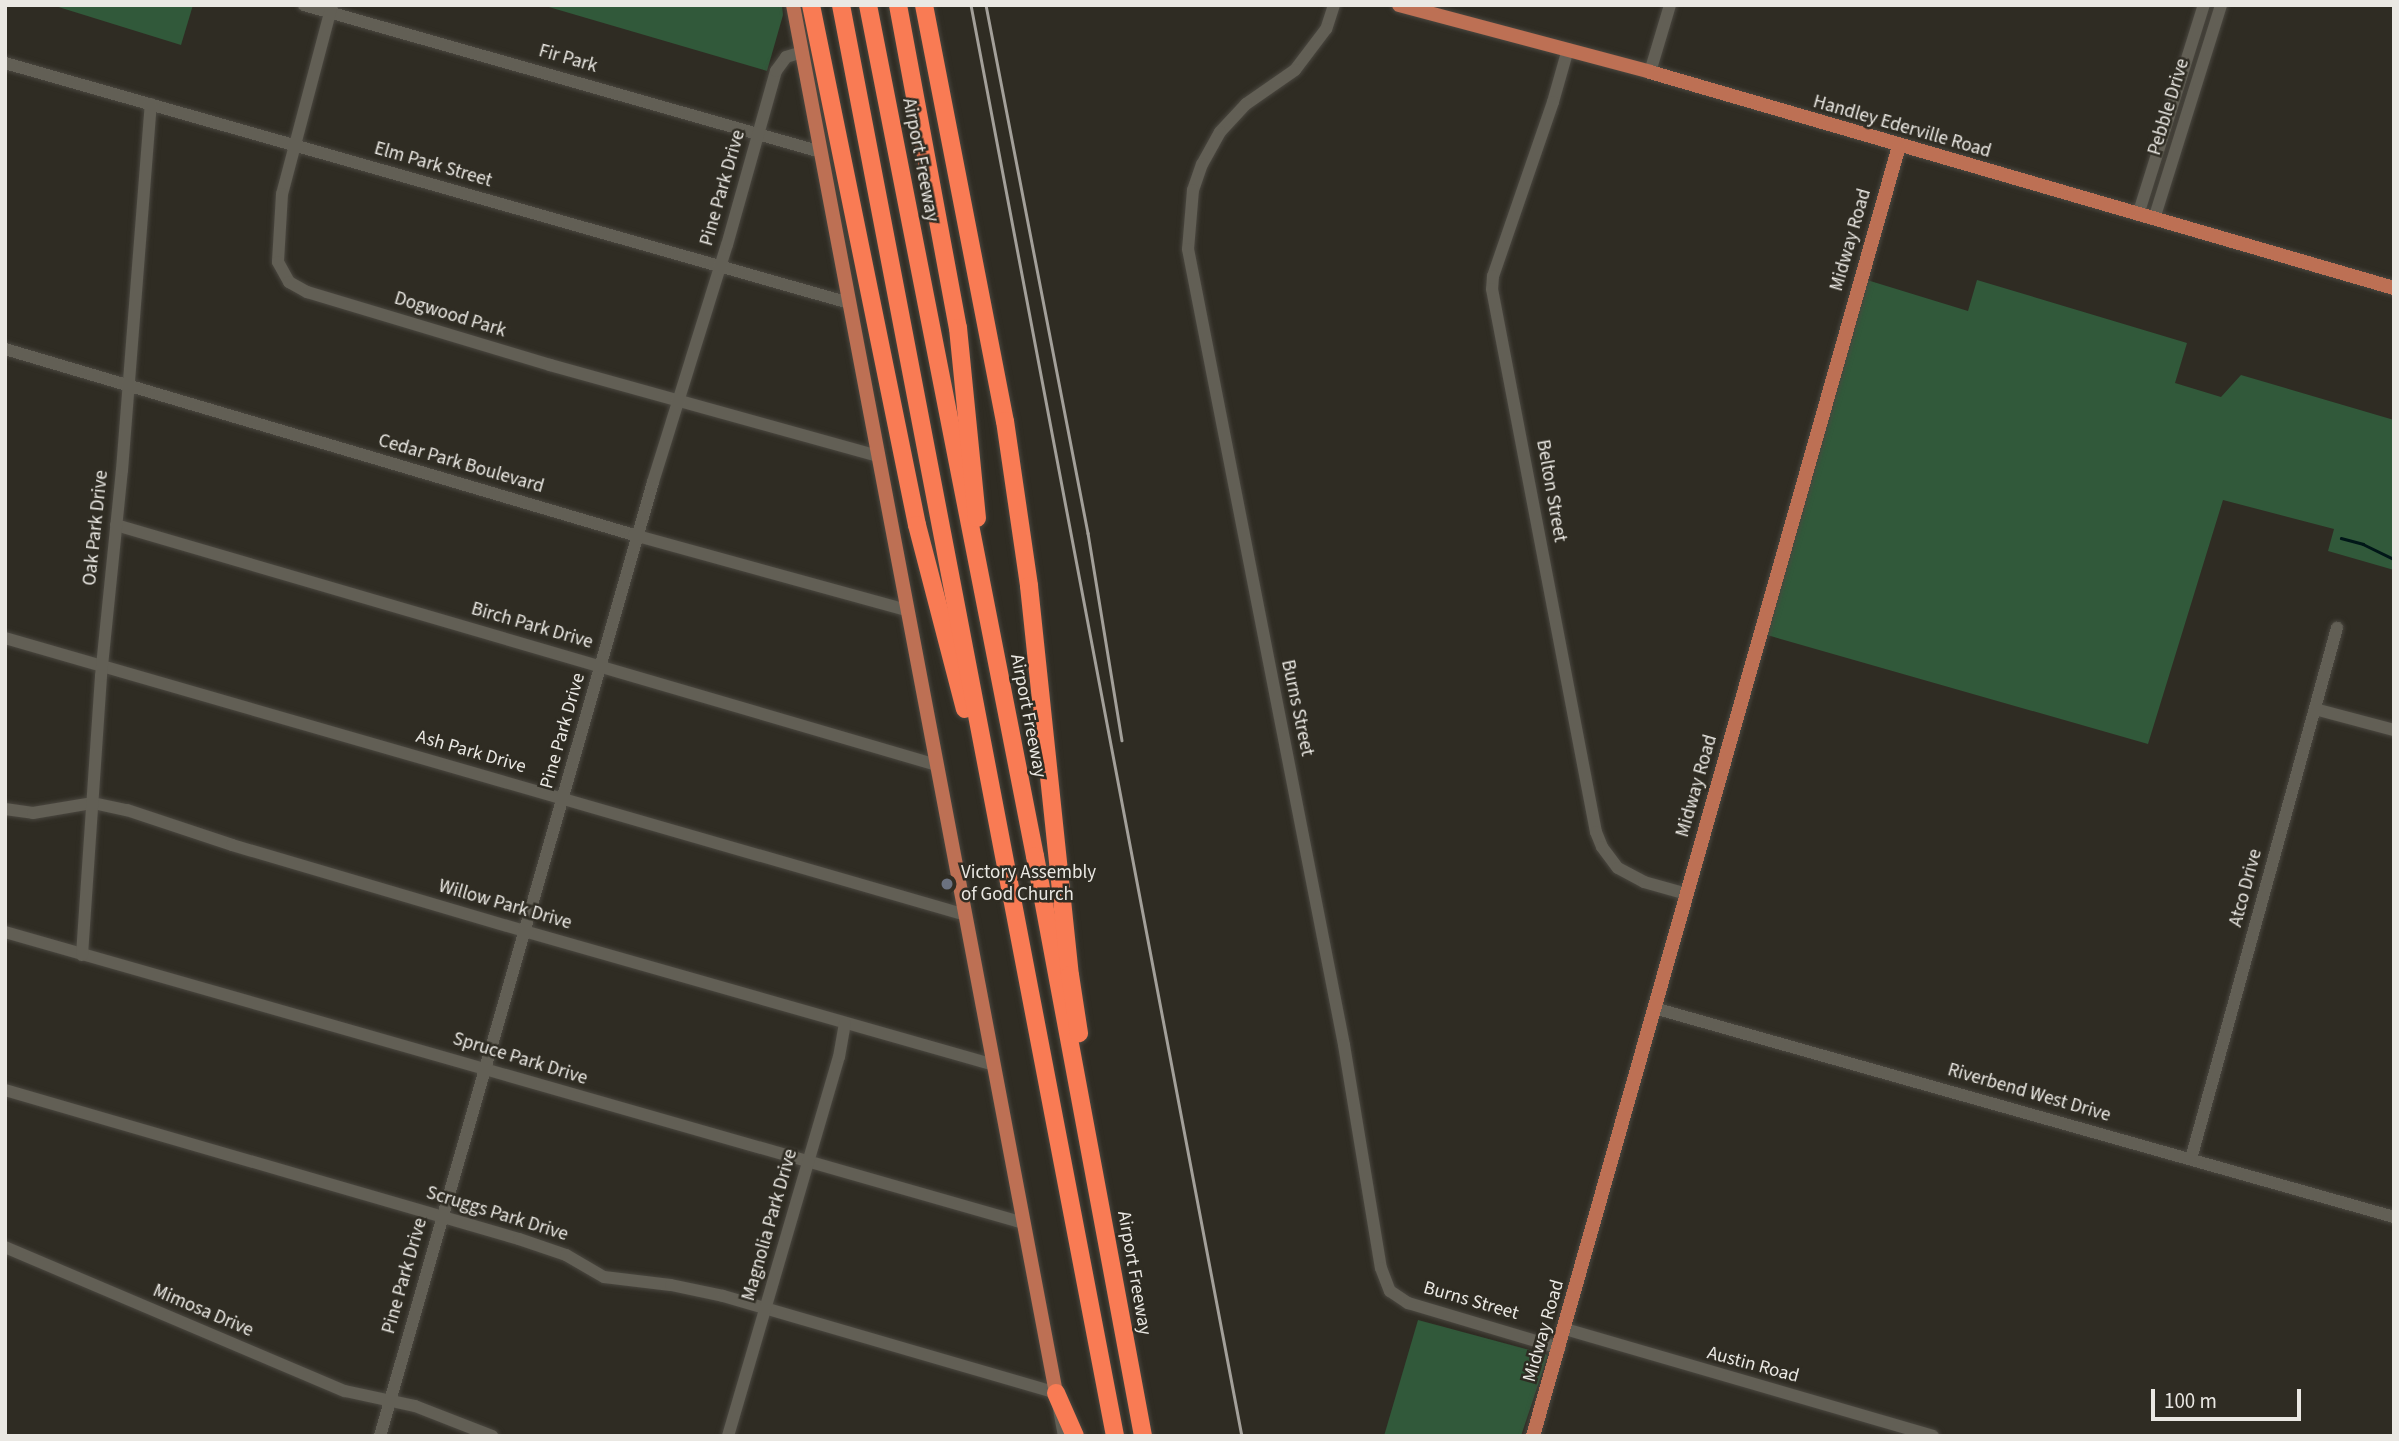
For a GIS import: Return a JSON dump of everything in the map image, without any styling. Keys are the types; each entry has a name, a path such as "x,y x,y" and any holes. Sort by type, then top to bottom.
{"highway":[{"path":"811,5 917,525 963,704 985,760"},
{"path":"841,5 1115,1436"},
{"name":"Airport Freeway","path":"868,5 1089,1140 1143,1436"},
{"path":"898,5 958,328 989,632"},
{"path":"924,5 1005,421 1029,586 1070,975 1090,1102 1089,1140"},
{"path":"1056,1393 1075,1436"}],"main road":[{"path":"793,5 1056,1393"},
{"name":"Handley Ederville Road","path":"1399,5 1650,72 2394,288"},
{"name":"Midway Road","path":"1533,1436 1899,146"}],"street":[{"name":"Fir Park","path":"304,5 331,9 821,152"},
{"name":"Burns Street","path":"1334,5 1326,29 1294,70 1246,104 1220,132 1202,164 1193,190 1188,249 1344,1045 1381,1268 1390,1291 1408,1303 1559,1348"},
{"path":"1650,72 1670,5"},
{"name":"Pebble Drive","path":"2138,215 2204,5"},
{"name":"Pebble Drive","path":"2154,219 2221,5"},
{"name":"Dogwood Park","path":"331,9 292,145 282,194 278,262 289,282 307,292 678,402 878,456"},
{"name":"Belton Street","path":"1568,49 1553,102 1493,276 1492,289 1596,832 1609,858 1624,872 1644,882 1687,894"},
{"name":"Pine Park Drive","path":"380,1436 638,536 721,267 779,65 786,57 802,52"},
{"name":"Elm Park Street","path":"5,64 849,303"},
{"path":"2174,101 2190,105"},
{"name":"Oak Park Drive","path":"82,956 102,667 151,104"},
{"path":"2158,154 2173,158"},
{"name":"Cedar Park Boulevard","path":"5,349 638,536 908,610"},
{"name":"Birch Park Drive","path":"116,526 937,765"},
{"name":"Atco Drive","path":"2191,1159 2337,628"},
{"name":"Ash Park Drive","path":"5,638 965,915"},
{"path":"2315,709 2394,730"},
{"name":"Willow Park Drive","path":"5,809 33,813 93,803 127,810 245,849 994,1065"},
{"name":"Spruce Park Drive","path":"5,932 82,956 485,1068 808,1164 1024,1223"},
{"name":"Riverbend West Drive","path":"1654,1008 2394,1217"},
{"name":"Magnolia Park Drive","path":"728,1436 839,1057 845,1024"},
{"name":"Scruggs Park Drive","path":"5,1090 566,1255 604,1277 671,1285 1056,1393"},
{"name":"Mimosa Drive","path":"5,1247 345,1391 415,1406 492,1436"},
{"name":"Austin Road","path":"1565,1329 1933,1436"},
{"path":"1056,1393 1064,1436"}],"green space":[{"path":"52,5 193,5 181,45"},
{"path":"542,5 782,5 783,15 767,71"},
{"path":"1867,280 1968,311 1977,280 2187,343 2175,383 2221,397 2241,375 2394,420 2394,570 2328,551 2334,529 2223,500 2148,744 1767,635"},
{"path":"1418,1320 1548,1355 1521,1436 1384,1436"}],"waterway":[{"path":"2341,538 2363,544 2394,559"}],"railway":[{"path":"971,5 1242,1436"},
{"path":"986,5 1088,533 1122,740"}],"place":[{"name":"Victory Assembly of God Church","path":"947,884"}]}
